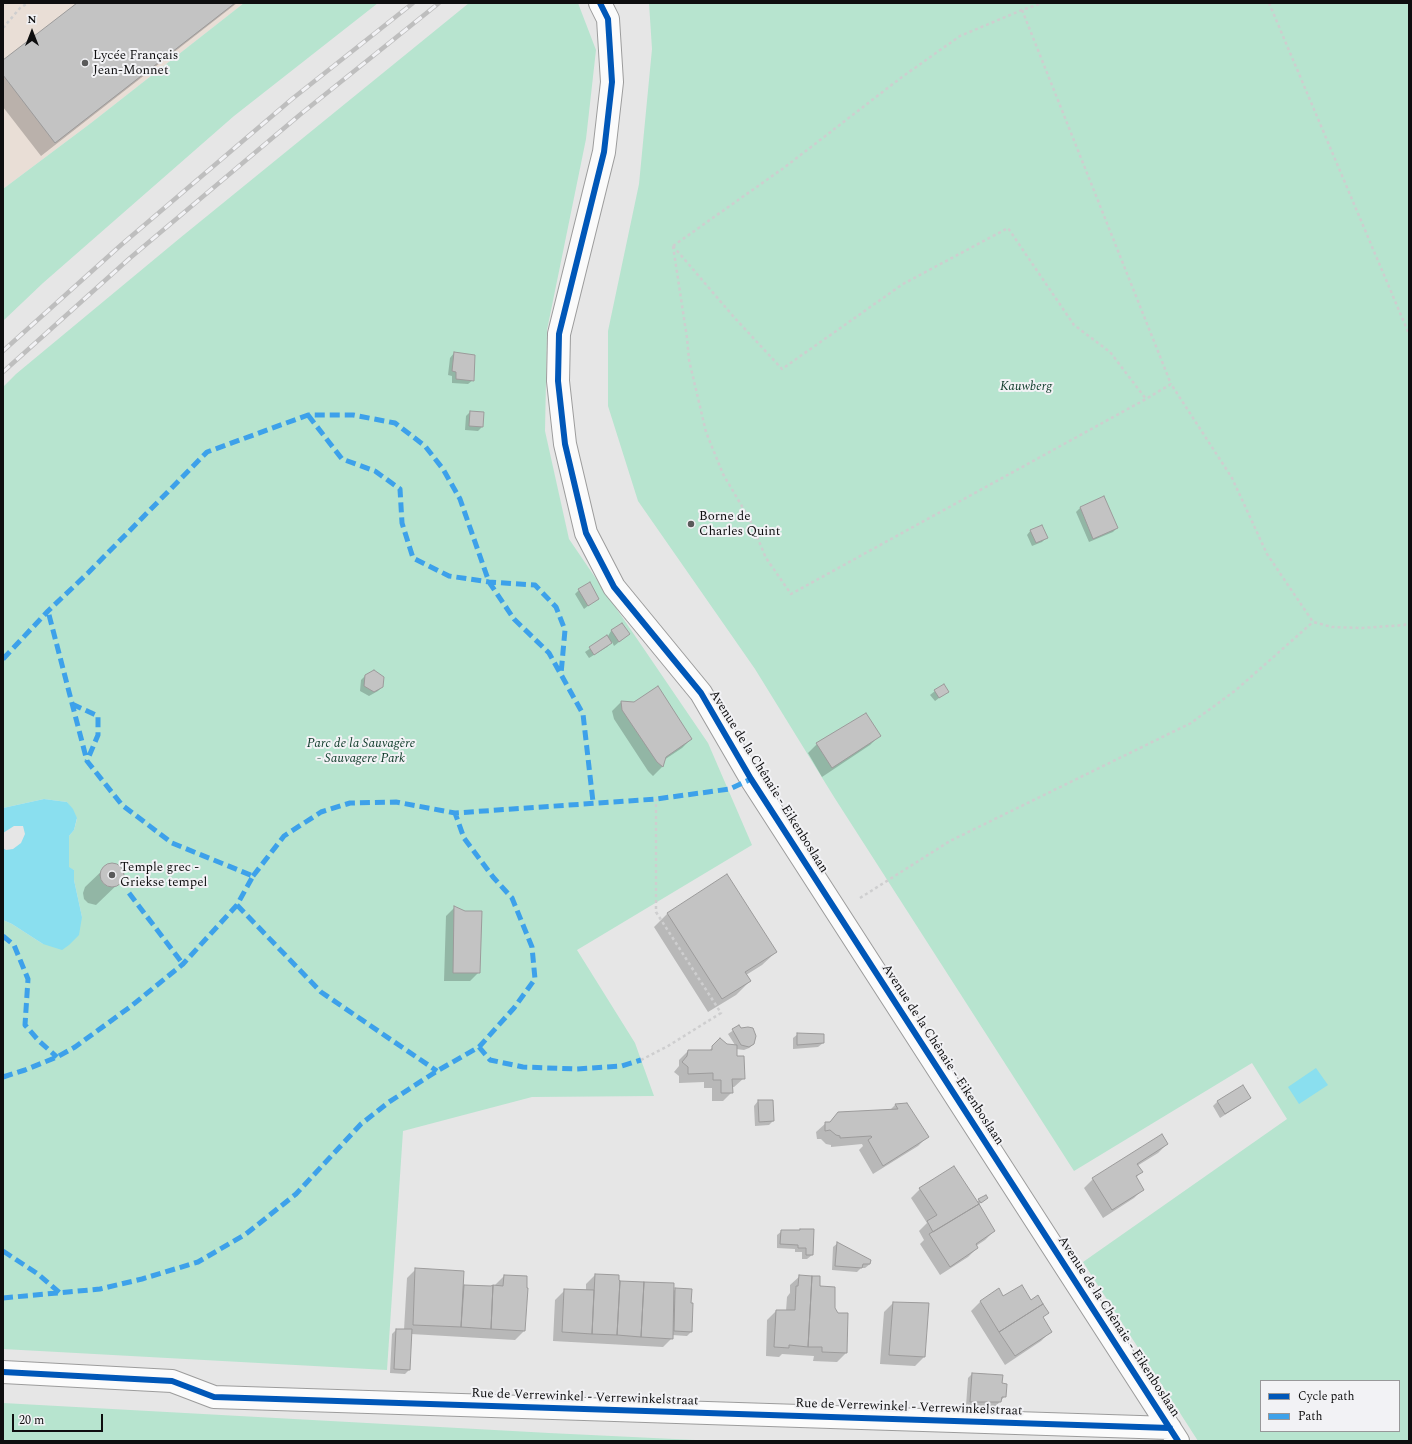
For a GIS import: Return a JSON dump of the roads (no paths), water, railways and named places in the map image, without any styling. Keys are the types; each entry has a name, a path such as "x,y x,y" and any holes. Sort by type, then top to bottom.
{"street":[{"name":"Avenue de la Chênaie - Eikenboslaan","path":"604,11 612,82 604,152 559,334 558,381 565,444 586,533 614,587 701,693 751,780 1174,1434"},
{"name":"Rue de Verrewinkel - Verrewinkelstraat","path":"3,1372 172,1381 214,1397 1174,1434"}],"water":[{"path":"44,799 67,802 73,809 77,818 74,830 69,836 69,867 74,870 74,880 82,917 79,935 62,950 43,944 12,924 3,920 3,848 6,850 13,849 21,843 25,834 23,826 14,826 3,833 3,808"},
{"path":"1316,1068 1328,1085 1299,1104 1288,1087"}],"railway":[{"path":"3,351 121,245 292,99 413,3"},
{"path":"3,372 130,258 302,113 439,3"}],"place":[{"name":"Lycée Français Jean-Monnet","path":"85,63"},
{"name":"Borne de Charles Quint","path":"691,524"},
{"name":"Temple grec - Griekse tempel","path":"112,875"}],"park label":[{"name":"Kauwberg","path":"1026,387"},
{"name":"Parc de la Sauvagère - Sauvagere Park","path":"361,752"}]}
